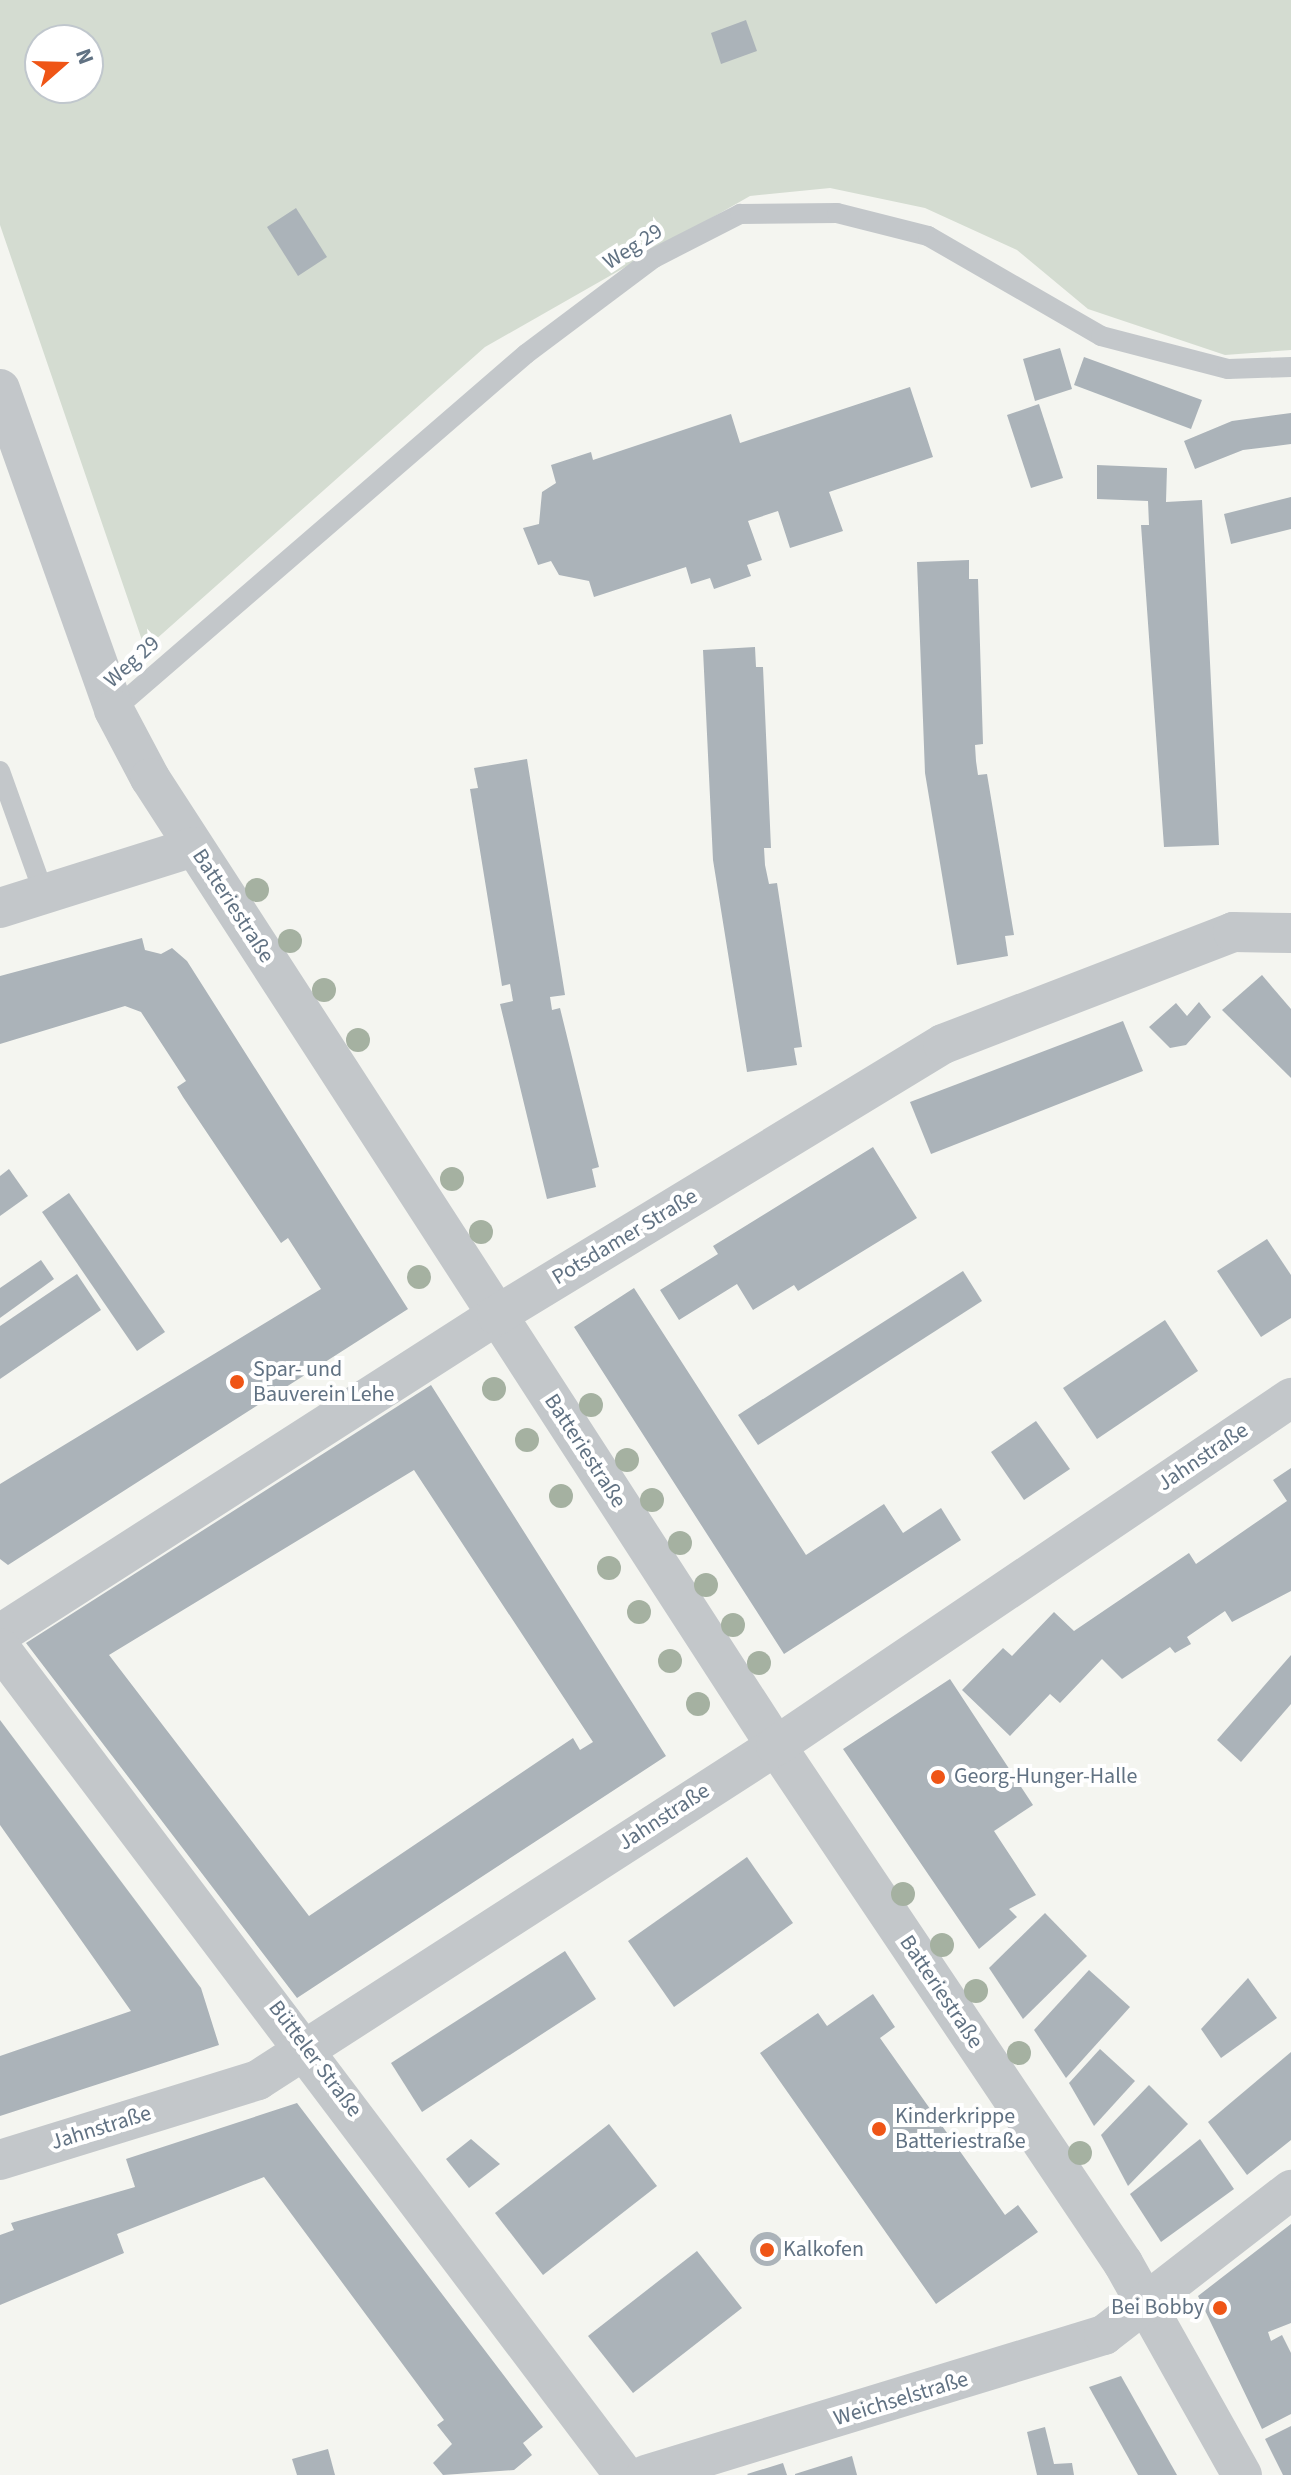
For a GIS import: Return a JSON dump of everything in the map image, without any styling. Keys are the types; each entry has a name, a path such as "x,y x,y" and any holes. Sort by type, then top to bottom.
{"street":[{"name":"Batteriestraße","path":"0,389 114,710 194,847 776,1746 1146,2303 1242,2475"},
{"path":"0,908 194,847"},
{"name":"Potsdamer Straße","path":"0,1634 497,1315 943,1044 1233,932 1290,933"},
{"name":"Jahnstraße","path":"0,2160 258,2080 776,1746 1291,1398"},
{"name":"Bütteler Straße","path":"0,1648 307,2047 624,2475"},
{"name":"Weichselstraße","path":"646,2475 1104,2335 1291,2190"}],"lane":[{"name":"Weg 29","path":"114,710 526,354 654,258 740,214 837,213 928,236 1101,336 1228,369 1291,367"},
{"path":"0,771 44,894"}],"shaded area":[{"path":"0,0 1291,0 1291,350 1225,355 1088,309 1017,250 925,208 830,188 750,196 485,347 145,649 0,225"}],"building":[{"path":"746,20 757,51 721,64 711,33"},
{"path":"296,208 327,257 298,276 267,227"},
{"path":"1060,348 1072,389 1035,401 1023,359"},
{"path":"1084,357 1202,400 1191,429 1074,385"},
{"path":"910,387 933,457 829,492 843,531 790,548 778,511 748,521 762,560 747,565 751,576 714,589 710,578 691,584 686,567 594,597 589,581 559,575 551,561 538,565 523,528 539,524 542,492 556,483 551,465 591,452 593,460 731,414 740,443"},
{"path":"1039,404 1063,478 1031,488 1007,415"},
{"path":"1291,413 1291,444 1243,450 1195,469 1184,441 1232,421"},
{"path":"1097,465 1167,468 1166,502 1202,500 1219,845 1164,847 1141,525 1149,525 1148,501 1097,499"},
{"path":"1291,497 1291,529 1231,544 1224,514"},
{"path":"969,560 969,579 978,579 983,744 975,745 976,761 978,775 987,774 1014,935 1005,936 1008,956 957,965 925,773 917,562"},
{"path":"755,647 756,667 763,667 771,848 764,848 765,865 769,884 777,883 802,1047 794,1048 797,1065 747,1072 713,860 703,650"},
{"path":"527,759 565,995 550,997 552,1010 560,1008 599,1167 592,1169 596,1187 547,1199 500,1004 513,1001 510,984 502,986 470,789 478,788 474,768"},
{"path":"142,938 145,950 161,954 172,948 187,961 408,1309 8,1565 0,1559 0,1484 321,1289 288,1238 281,1243 183,1097 177,1087 186,1081 141,1012 125,1006 0,1044 0,976"},
{"path":"1262,975 1291,1009 1291,1078 1222,1010"},
{"path":"1199,1002 1211,1017 1186,1045 1170,1048 1149,1027 1176,1003 1187,1016"},
{"path":"1123,1021 1143,1071 931,1154 910,1102"},
{"path":"873,1147 917,1218 798,1291 794,1285 753,1310 737,1284 679,1320 660,1290 718,1254 713,1246"},
{"path":"9,1169 28,1196 0,1216 0,1176"},
{"path":"69,1193 165,1332 137,1351 42,1212"},
{"path":"1267,1239 1291,1275 1291,1318 1261,1337 1217,1271"},
{"path":"41,1260 54,1279 0,1318 0,1288"},
{"path":"963,1271 982,1301 758,1445 738,1415"},
{"path":"77,1274 101,1310 0,1379 0,1326"},
{"path":"634,1288 806,1555 884,1504 903,1533 941,1508 961,1540 784,1654 574,1327"},
{"path":"1165,1320 1198,1371 1097,1439 1063,1388"},
{"path":"431,1385 666,1756 297,1998 26,1643","holes":["414,1470 593,1742 580,1750 573,1738 309,1916 109,1655"]},
{"path":"1036,1421 1070,1469 1024,1500 991,1452"},
{"path":"1291,1468 1291,1591 1232,1622 1225,1611 1187,1637 1191,1644 1175,1653 1170,1647 1122,1679 1102,1659 1060,1703 1050,1694 1010,1736 962,1690 1003,1648 1012,1656 1054,1612 1074,1631 1189,1553 1196,1564 1287,1501 1273,1480"},
{"path":"1291,1655 1291,1704 1241,1762 1217,1740"},
{"name":"Georg-Hunger-Halle","path":"950,1679 1033,1805 994,1831 1036,1895 1009,1909 1017,1917 979,1949 843,1749"},
{"path":"0,1720 201,1988 219,2045 0,2116 0,2056 131,2011 0,1825"},
{"path":"747,1857 793,1923 674,2007 628,1941"},
{"path":"1045,1913 1087,1956 1023,2019 989,1968"},
{"path":"565,1951 596,1999 422,2112 391,2063"},
{"path":"1089,1970 1130,2007 1066,2078 1034,2030"},
{"path":"1248,1978 1277,2018 1221,2058 1201,2029"},
{"name":"Kinderkrippe Batteriestraße","path":"873,1994 895,2027 880,2038 1005,2215 1018,2205 1038,2232 936,2304 760,2053 818,2013 827,2026"},
{"path":"1100,2049 1135,2081 1094,2126 1069,2083"},
{"path":"1291,2052 1291,2140 1247,2175 1208,2122"},
{"path":"1149,2085 1188,2124 1128,2186 1101,2135"},
{"path":"297,2103 543,2427 523,2443 532,2455 514,2470 443,2475 433,2463 452,2444 437,2425 444,2420 264,2177 117,2234 124,2253 0,2305 0,2235 14,2230 11,2223 135,2187 126,2159"},
{"path":"609,2124 657,2186 543,2275 495,2213"},
{"path":"471,2139 500,2164 469,2188 446,2159"},
{"path":"1200,2139 1234,2189 1161,2242 1130,2194"},
{"path":"1291,2224 1291,2323 1268,2332 1271,2341 1282,2335 1291,2353 1291,2414 1262,2429 1198,2296"},
{"name":"Kalkofen","path":"767,2232 779,2237 784,2249 779,2261 767,2266 755,2261 750,2249 755,2237"},
{"path":"697,2251 742,2308 633,2393 588,2336"},
{"path":"1121,2376 1177,2475 1138,2475 1089,2387"},
{"path":"1291,2426 1291,2475 1283,2475 1265,2439"},
{"path":"1045,2427 1054,2464 1072,2463 1074,2475 1037,2475 1027,2432"},
{"path":"328,2449 335,2475 297,2475 292,2459"},
{"path":"852,2456 857,2475 795,2475 795,2474"},
{"path":"783,2463 787,2475 747,2474"}],"place":[{"name":"Spar- und Bauverein Lehe","path":"237,1382"},
{"name":"Georg-Hunger-Halle","path":"938,1777"},
{"name":"Kinderkrippe Batteriestraße","path":"879,2129"},
{"name":"Kalkofen","path":"767,2250"},
{"name":"Bei Bobby","path":"1220,2308"}]}
